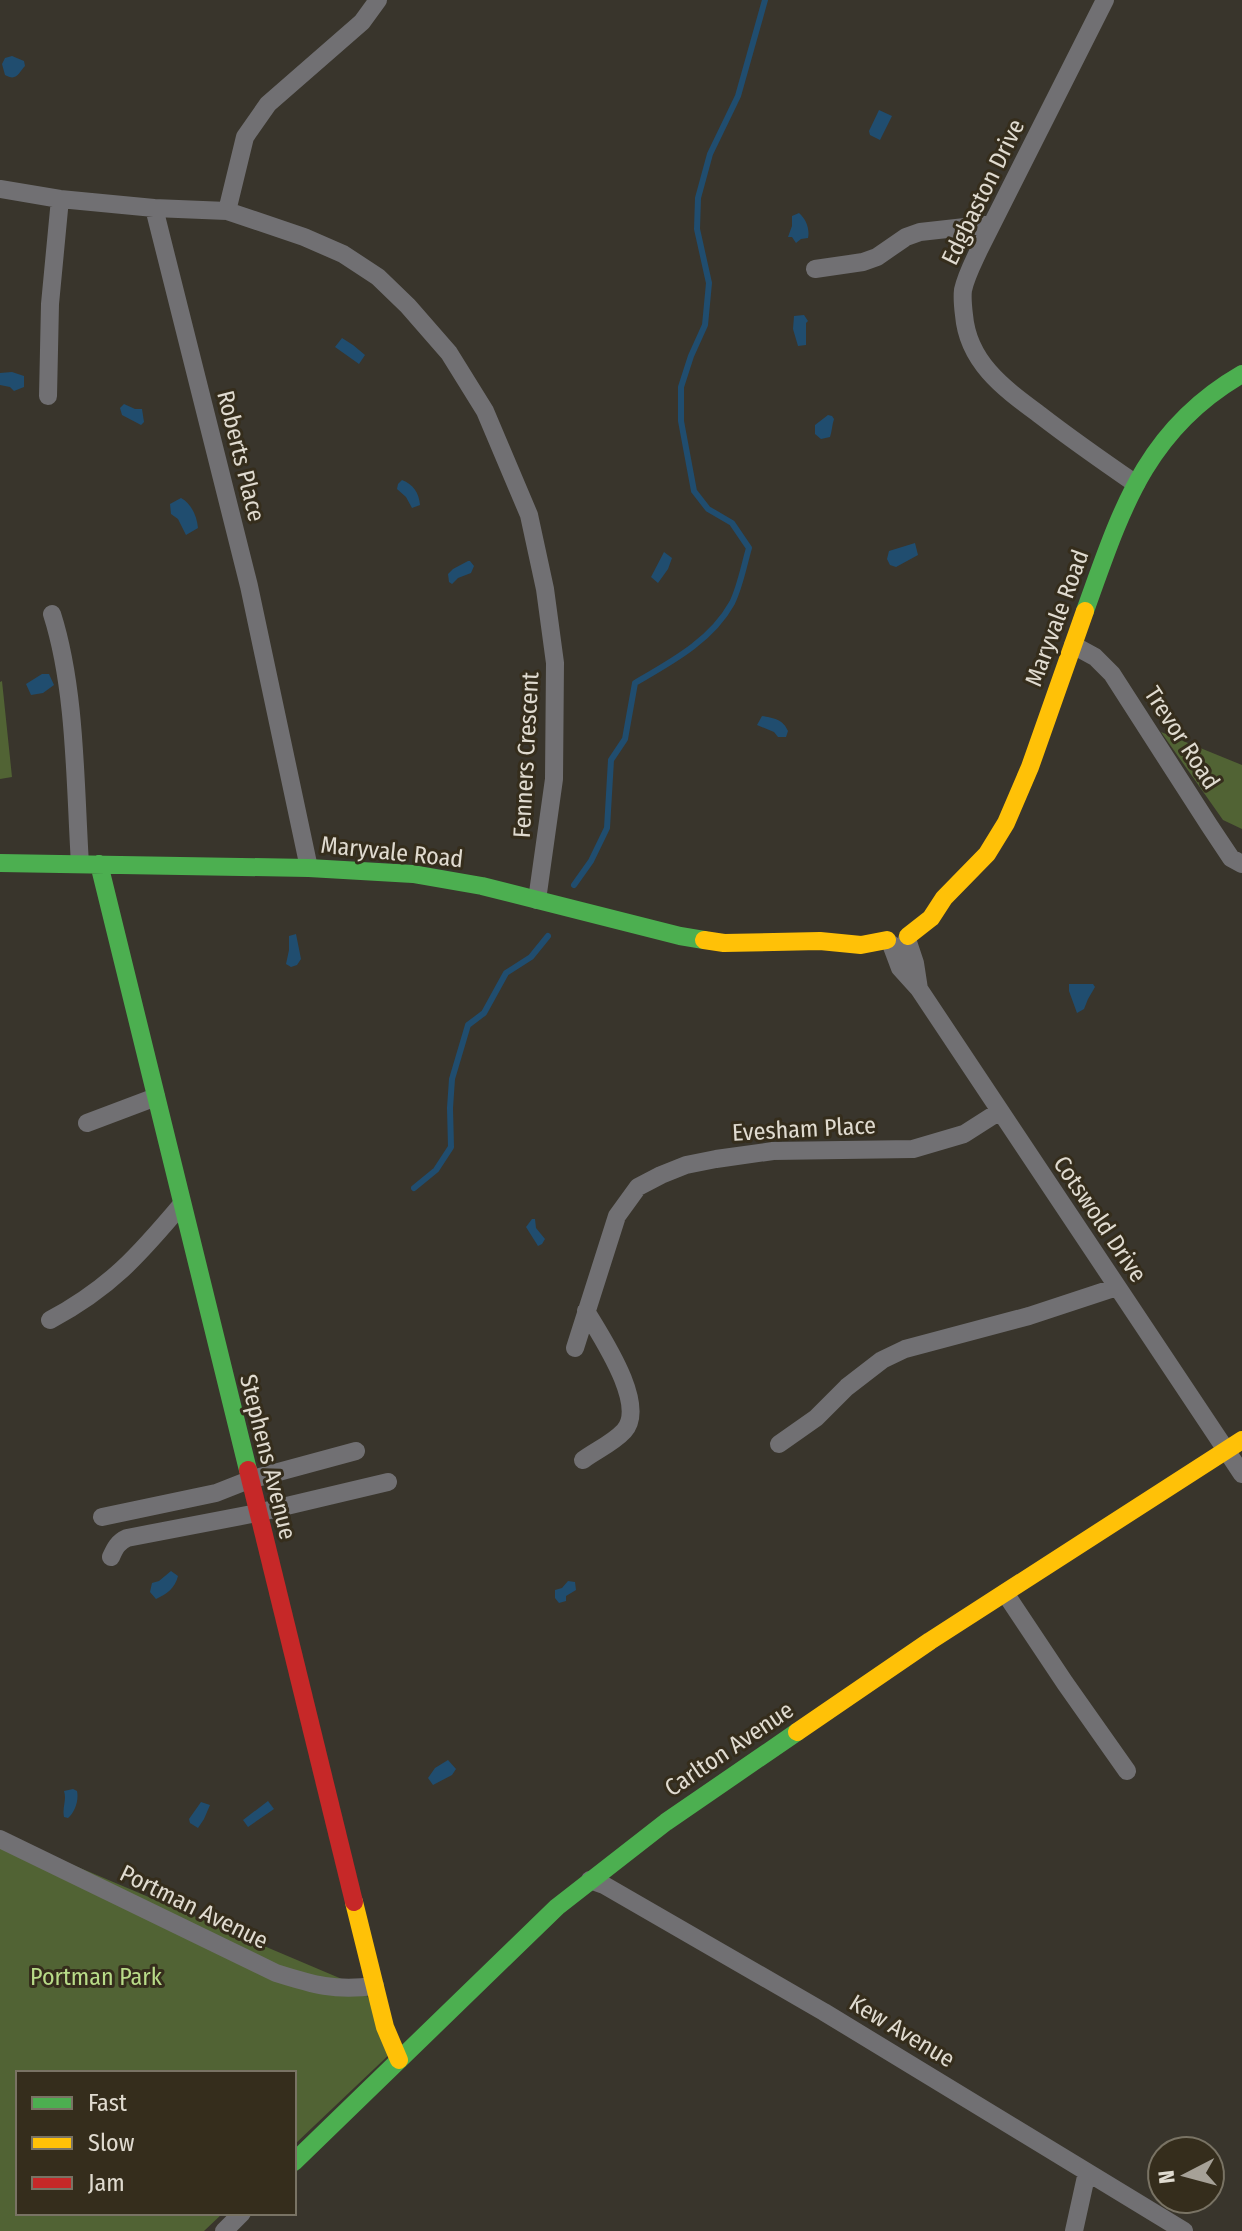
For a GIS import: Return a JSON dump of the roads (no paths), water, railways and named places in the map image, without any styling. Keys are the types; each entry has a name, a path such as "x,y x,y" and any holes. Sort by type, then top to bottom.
{"street":[{"path":"227,211 245,137 260,115 268,104 362,22 378,0"},
{"name":"Edgbaston Drive","path":"1105,0 969,271 962,293 969,338 978,358 1000,384 1136,484"},
{"path":"0,189 60,199 154,208"},
{"path":"48,396 50,304 60,199"},
{"name":"Fenners Crescent","path":"154,208 227,211 343,254 378,277 408,306 449,353 485,411 529,515 545,589 555,663 554,779 537,900"},
{"name":"Roberts Place","path":"154,208 249,586 309,868"},
{"path":"815,269 863,262 920,232 992,224"},
{"name":"Maryvale Road","path":"0,863 309,868 413,874 482,886 680,936 724,943 820,941 856,928 895,933 917,908 944,898 987,854 1006,823 1030,767 1113,533 1136,484 1157,448 1184,417 1218,388 1242,374"},
{"path":"52,614 66,676 90,864"},
{"name":"Trevor Road","path":"1073,645 1095,657 1112,674 1231,858 1242,864"},
{"name":"Stephens Avenue","path":"90,864 156,1097 385,2027 399,2060"},
{"name":"Cotswold Drive","path":"895,933 900,968 919,989 1242,1474"},
{"path":"87,1123 156,1097"},
{"name":"Evesham Place","path":"575,1348 617,1216 638,1187 686,1165 773,1151 913,1149 964,1134 1000,1111"},
{"path":"50,1320 76,1307 127,1267 182,1204"},
{"path":"779,1444 816,1418 847,1387 882,1360 905,1349 1029,1316 1117,1287"},
{"path":"583,1460 625,1430 630,1418 621,1374 586,1311"},
{"name":"Carlton Avenue","path":"296,2160 557,1907 666,1822 930,1641 1242,1440"},
{"path":"102,1517 233,1488 249,1480 356,1451"},
{"path":"111,1557 115,1547 127,1538 257,1513 388,1482"},
{"path":"1005,1593 1127,1771"},
{"name":"Portman Avenue","path":"0,1839 276,1973 319,1987 352,1989 375,1986"},
{"name":"Kew Avenue","path":"590,1880 604,1885 824,2012 1184,2231"},
{"path":"1074,2231 1087,2172"},
{"path":"224,2231 240,2215"}],"water":[{"path":"12,56 24,61 25,66 12,77 5,75 2,64 5,58"},
{"path":"879,110 892,116 880,140 870,135 869,131"},
{"path":"799,213 807,224 808,238 796,243 788,237 792,216"},
{"path":"804,315 808,321 806,345 798,346 793,329 794,316"},
{"path":"342,338 365,355 359,364 335,347"},
{"path":"12,372 24,376 24,387 14,391 0,385 0,373"},
{"path":"124,404 142,409 144,422 141,425 122,415 120,408"},
{"path":"828,415 834,419 831,435 821,439 815,434 815,425"},
{"path":"402,480 415,490 420,505 412,508 397,489"},
{"path":"181,498 191,507 198,528 186,535 178,519 171,514 170,504"},
{"path":"915,543 918,555 896,567 890,565 887,559 889,551"},
{"path":"664,552 672,558 658,583 651,577"},
{"path":"468,561 474,566 471,573 452,584 449,582 448,574"},
{"path":"42,674 49,674 54,685 43,693 31,695 26,684"},
{"path":"762,716 783,724 788,731 786,737 778,737 757,725"},
{"path":"296,934 301,959 291,967 286,964 289,936"},
{"path":"1069,984 1093,984 1095,987 1084,1009 1077,1013 1069,991"},
{"path":"535,1219 536,1228 545,1239 538,1246 526,1227"},
{"path":"171,1571 178,1576 175,1584 156,1599 150,1592 152,1583"},
{"path":"568,1581 575,1582 576,1590 566,1596 566,1601 559,1603 555,1590"},
{"path":"448,1760 456,1769 452,1775 433,1785 428,1778 435,1768"},
{"path":"64,1791 77,1791 77,1802 68,1818 64,1817"},
{"path":"268,1801 274,1809 248,1827 243,1820"},
{"path":"201,1802 210,1805 198,1828 189,1819"}],"waterway":[{"path":"574,885 591,861 607,828 611,760 625,739 635,683 689,649 713,629 735,597 749,548 732,523 708,509 694,491 681,421 681,387 705,325 709,283 697,229 698,198 710,154 738,96 765,0"},
{"path":"414,1188 436,1170 451,1147 452,1079 468,1025 484,1013 506,973 531,957 548,936"}],"park label":[{"name":"Portman Park","path":"96,1977"}]}
